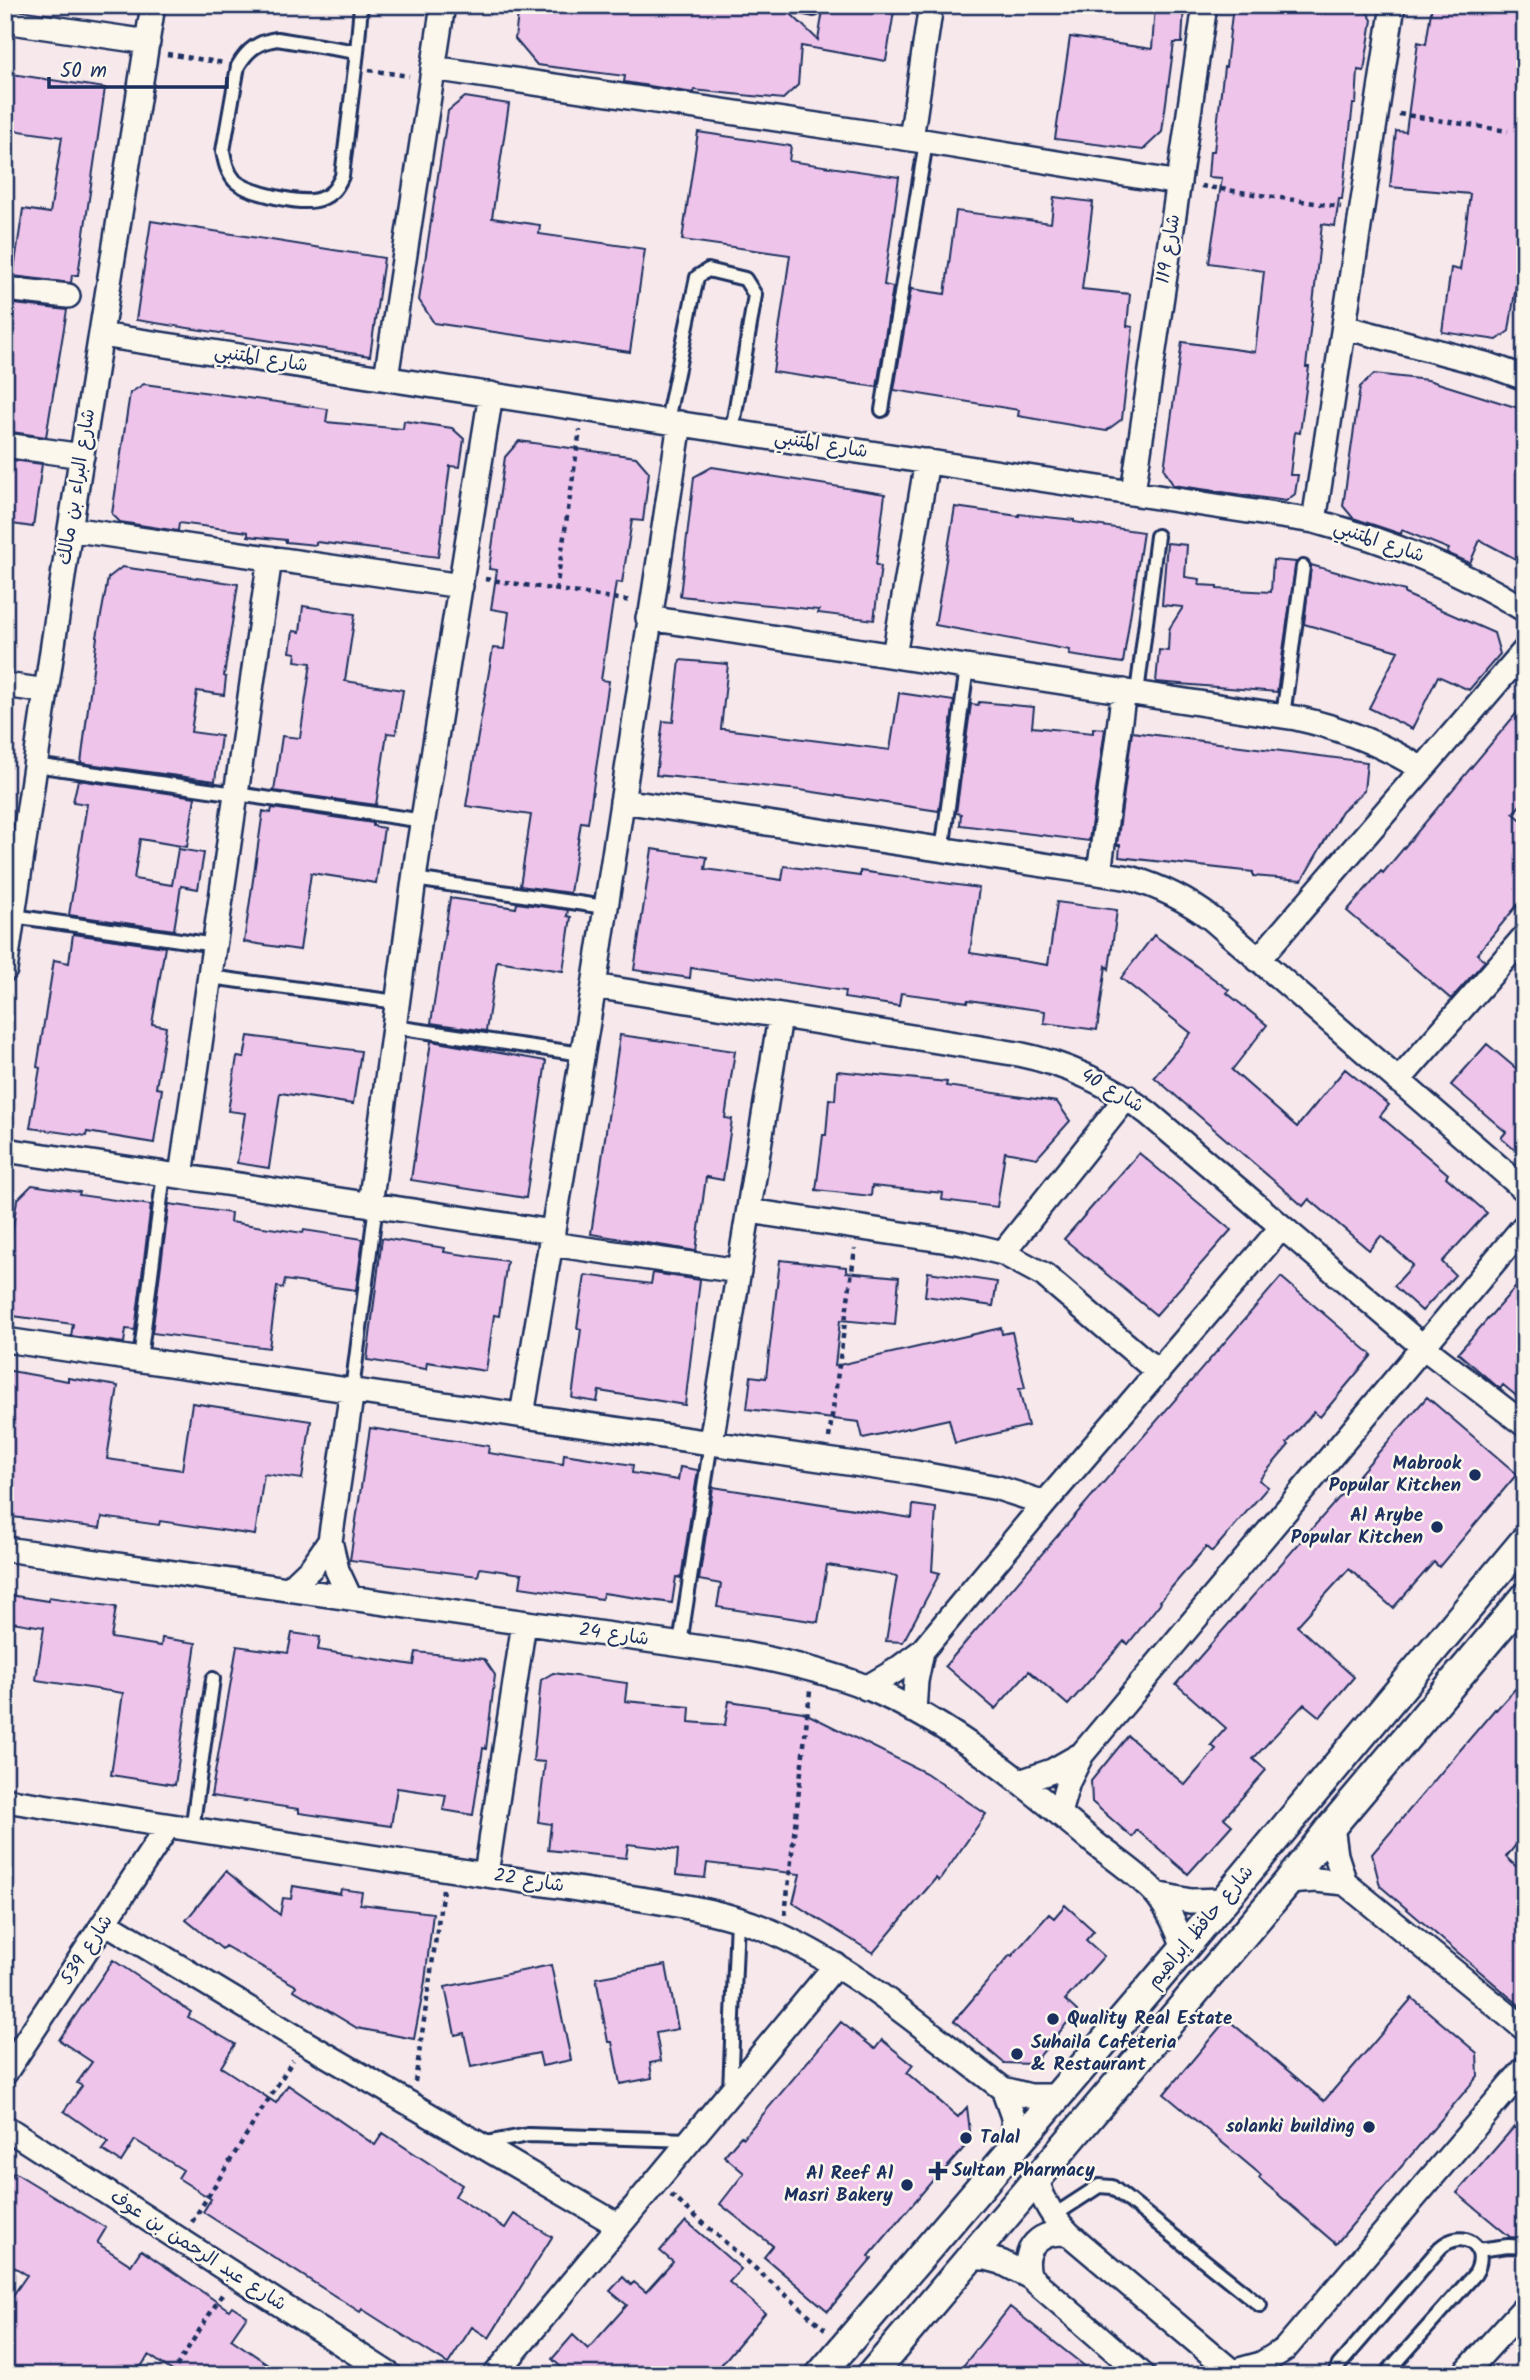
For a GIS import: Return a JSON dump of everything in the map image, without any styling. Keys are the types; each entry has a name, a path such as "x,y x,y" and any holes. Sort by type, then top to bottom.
{"street":[{"name":"شارع البراء بن مالك","path":"5,970 13,916 12,876 35,765 153,5"},
{"path":"386,378 443,5"},
{"path":"919,140 931,5"},
{"name":"شارع 119","path":"1133,492 1205,5"},
{"path":"1314,521 1393,5"},
{"path":"5,21 147,46"},
{"path":"432,74 919,140 1179,183"},
{"path":"5,289 68,296"},
{"path":"1343,327 1489,365 1525,378"},
{"name":"شارع المتنبي","path":"101,335 1314,521 1409,550 1456,571 1525,610"},
{"path":"373,1205 414,879 491,394"},
{"path":"522,1415 594,986 649,611 673,422"},
{"path":"5,444 82,456"},
{"path":"894,656 927,461"},
{"path":"70,529 270,558 462,581"},
{"path":"173,1175 215,945 270,558"},
{"path":"649,611 894,656 1329,725 1362,736 1422,769"},
{"path":"1258,960 1525,650"},
{"path":"5,685 46,691"},
{"path":"1100,873 1131,692"},
{"path":"622,801 1100,873 1160,886 1187,900 1212,919 1525,1190"},
{"path":"1398,1081 1525,936"},
{"name":"شارع 40","path":"594,986 1042,1059 1086,1074 1127,1097 1169,1129 1422,1346 1525,1425"},
{"path":"711,1442 780,1017"},
{"path":"1003,1253 1127,1097"},
{"path":"5,1150 373,1205 739,1271"},
{"path":"749,1211 962,1243 1003,1253 1044,1275 1158,1372"},
{"path":"1059,1813 1068,1782 1082,1754 1525,1225"},
{"path":"866,1688 922,1651 1282,1227"},
{"path":"5,1340 957,1480 998,1488 1045,1503"},
{"path":"350,1598 337,1570 330,1541 352,1390"},
{"name":"شارع حافظ إبراهيم","path":"820,2375 1184,1948 1525,1540"},
{"path":"289,1589 312,1567 330,1541"},
{"name":"شارع 24","path":"5,1549 680,1644 751,1655 812,1669 866,1688 914,1711 965,1742 1020,1782 1156,1894 1171,1918 1184,1948"},
{"name":"شارع حافظ إبراهيم","path":"871,2375 1525,1597"},
{"path":"486,1874 524,1623"},
{"path":"914,1711 922,1651"},
{"path":"1020,1782 1052,1771 1082,1754"},
{"name":"شارع 22","path":"5,1800 692,1907 737,1919 783,1937 836,1965 873,1989 1003,2089 1030,2096 1058,2096"},
{"name":"شارع 539","path":"9,2058 105,1922 168,1826"},
{"path":"1332,1826 1336,1855 1345,1883 1525,2029"},
{"path":"1288,1882 1316,1880 1345,1883"},
{"name":"شارع 24","path":"1156,1894 1190,1901 1224,1900"},
{"path":"105,1922 304,2042 618,2225"},
{"path":"495,2375 836,1965"},
{"path":"1275,2375 1286,2349 1525,2068"},
{"path":"1003,2089 1013,2116 1016,2145"},
{"name":"شارع عبد الرحمن بن عوف","path":"5,2127 390,2375"},
{"path":"1037,2180 1053,2216 1069,2234 1234,2373 1261,2364 1286,2349"},
{"path":"1030,2277 1027,2259 1035,2242 1051,2233 1069,2234"},
{"path":"969,2258 986,2258 1001,2262 1030,2277 1143,2375"},
{"path":"1463,2375 1525,2307"}],"lane":[{"path":"356,52 277,39 253,46 244,55 238,65 223,151 229,173 237,183 247,189 308,202 319,200 337,187 342,176 355,68 361,5"},
{"path":"795,5 814,9"},
{"path":"883,410 919,140"},
{"path":"673,422 697,277 708,270 745,279 755,295 732,431"},
{"path":"1131,692 1157,537"},
{"path":"1283,716 1303,568"},
{"path":"942,851 967,667"},
{"path":"35,765 424,821"},
{"path":"414,879 605,907"},
{"path":"13,916 215,945"},
{"path":"210,976 397,1002"},
{"path":"394,1027 582,1054"},
{"path":"139,1359 173,1175"},
{"path":"352,1390 373,1205"},
{"path":"680,1644 711,1442"},
{"path":"192,1830 213,1679"},
{"path":"730,2092 737,1919"},
{"path":"481,2145 528,2135 690,2140"},
{"path":"1053,2216 1099,2186 1112,2187 1259,2305"},
{"path":"1334,2375 1339,2365 1447,2242 1455,2238 1472,2243 1480,2258 1475,2274 1385,2375"},
{"path":"1478,2250 1525,2247"}],"path":[{"path":"147,46 238,65"},
{"path":"355,68 432,74"},
{"path":"1377,110 1508,131"},
{"path":"1179,183 1362,210"},
{"path":"556,590 584,408"},
{"path":"462,581 556,590 649,611"},
{"path":"826,1460 858,1228"},
{"path":"783,1937 812,1669"},
{"path":"412,2104 446,1868"},
{"path":"181,2240 304,2042"},
{"path":"655,2181 845,2346"},
{"path":"171,2375 234,2274"}],"building":[{"path":"519,5 736,5 789,12 818,40 824,5 895,5 886,61 801,46 798,85 783,99 694,90 694,93 624,82 625,76 537,65 515,39"},
{"path":"1155,5 1184,5 1182,43 1174,43 1162,132 1143,150 1055,139 1070,37 1152,49"},
{"path":"1233,5 1363,5 1372,20 1364,71 1358,70 1356,104 1353,104 1342,199 1339,199 1335,226 1322,224 1306,367 1309,367 1300,433 1295,432 1290,475 1298,475 1295,494 1286,501 1173,485 1164,469 1182,342 1255,352 1264,271 1209,263 1222,178 1208,177 1210,151 1214,151"},
{"path":"1432,5 1525,5 1525,227 1509,331 1497,340 1442,332 1451,268 1460,270 1470,194 1390,187 1396,131 1406,132 1418,42 1426,44"},
{"path":"5,73 105,88 78,275 72,275 71,283 13,276 23,209 50,213 62,137 5,129"},
{"path":"465,97 509,104 492,218 540,225 539,234 645,249 630,352 434,323 419,300 448,111"},
{"path":"698,132 791,146 789,161 899,177 884,285 893,287 877,387 773,372 790,255 682,240"},
{"path":"1054,197 1093,202 1082,289 1130,294 1127,326 1133,327 1122,419 1106,431 1018,416 1019,410 894,390 911,289 945,294 956,211 1051,223"},
{"path":"151,221 384,258 370,356 136,320"},
{"path":"5,303 67,310 46,437 5,431"},
{"path":"1374,374 1428,380 1525,410 1525,564 1480,540 1470,563 1447,553 1449,549 1402,530 1401,534 1353,518 1343,506 1360,387"},
{"path":"144,384 328,409 326,422 403,429 404,421 452,428 464,439 460,467 450,466 438,557 316,542 316,545 286,542 248,536 248,532 179,523 178,531 120,522 112,514 130,393"},
{"path":"519,441 636,457 649,472 643,521 632,520 622,583 616,582 601,680 609,681 588,823 581,822 570,893 520,886 531,815 466,806 493,648 504,649 509,612 491,609 497,570 489,569 505,457"},
{"path":"5,459 42,464 33,527 5,523"},
{"path":"712,467 885,494 876,565 881,566 874,620 818,613 819,610 680,596 694,477"},
{"path":"955,507 1074,520 1143,532 1123,663 1069,655 1070,650 935,625"},
{"path":"1167,543 1187,545 1185,577 1200,579 1199,585 1217,586 1217,589 1271,592 1273,560 1296,562 1277,692 1156,682 1159,650 1168,651 1169,629 1183,607 1162,605"},
{"path":"1311,565 1405,591 1405,594 1494,633 1500,654 1469,690 1438,676 1412,729 1369,708 1398,651 1304,624"},
{"path":"122,567 238,584 224,676 224,695 197,691 191,732 221,736 215,781 81,763 97,637 108,578"},
{"path":"303,606 355,614 345,681 403,690 396,734 387,733 376,805 274,791 282,736 300,738 311,663 295,661 296,653 290,652 293,631 300,632"},
{"path":"680,660 728,664 721,729 890,750 899,693 954,701 939,811 800,790 656,775 663,721 673,722"},
{"path":"979,702 1034,707 1032,727 1093,733 1093,728 1105,729 1089,841 960,825 961,814 956,813 971,704 978,705"},
{"path":"1525,703 1525,800 1513,813 1525,823 1525,896 1477,954 1485,961 1451,999 1347,911 1381,871 1383,873"},
{"path":"1132,732 1367,762 1364,791 1342,811 1302,880 1253,876 1253,872 1119,857 1120,845 1117,845"},
{"path":"78,780 195,797 187,847 140,839 134,879 172,885 178,849 204,853 198,889 181,886 174,930 69,915 87,804 73,802"},
{"path":"272,808 373,823 373,826 384,828 376,883 311,873 300,950 244,942 263,811 271,813"},
{"path":"652,849 707,857 705,869 782,880 784,866 860,876 860,871 979,888 970,953 1048,965 1057,902 1117,910 1097,1030 1044,1023 1045,1011 968,1000 901,993 899,1006 844,998 845,991 691,968 690,978 634,970"},
{"path":"450,898 516,908 517,903 568,910 567,916 571,917 563,971 497,961 486,1031 431,1023"},
{"path":"73,934 165,947 152,1024 166,1027 156,1088 162,1089 154,1143 87,1132 86,1136 30,1128 54,960 69,963"},
{"path":"1154,935 1229,990 1227,993 1267,1025 1232,1070 1297,1127 1345,1069 1389,1105 1380,1116 1448,1174 1446,1177 1487,1213 1442,1262 1455,1275 1422,1311 1394,1286 1413,1265 1381,1236 1369,1250 1309,1199 1303,1206 1154,1077 1191,1033 1121,978"},
{"path":"620,1035 735,1051 725,1118 732,1119 723,1180 706,1177 696,1251 591,1234"},
{"path":"248,1036 361,1051 353,1104 280,1093 269,1168 237,1163 245,1113 228,1111 237,1057 244,1058"},
{"path":"431,1041 546,1061 526,1198 411,1180"},
{"path":"1487,1044 1525,1076 1525,1159 1501,1138 1506,1132 1451,1085"},
{"path":"837,1071 947,1082 946,1086 1057,1102 1070,1121 1037,1158 1005,1152 997,1207 942,1200 943,1193 872,1186 871,1196 816,1190 823,1135 826,1135 829,1099 835,1100"},
{"path":"1139,1153 1231,1230 1156,1315 1064,1239"},
{"path":"32,1185 151,1205 135,1330 126,1329 124,1343 71,1336 73,1324 13,1316 5,1304 5,1281 17,1200"},
{"path":"169,1204 231,1213 230,1222 363,1239 356,1290 285,1280 283,1288 277,1287 269,1348 152,1333"},
{"path":"382,1238 445,1248 444,1252 507,1261 499,1316 494,1315 486,1371 427,1362 426,1369 367,1360"},
{"path":"780,1260 846,1267 846,1272 899,1277 895,1325 840,1320 835,1366 1001,1328 1002,1334 1012,1332 1025,1388 1019,1389 1028,1426 955,1443 949,1419 863,1438 859,1422 747,1409 751,1376 766,1378"},
{"path":"928,1272 997,1282 993,1306 925,1296"},
{"path":"653,1273 700,1280 685,1405 599,1391 597,1402 572,1398 581,1329 577,1328 585,1275 651,1284"},
{"path":"1525,1276 1525,1403 1503,1385 1500,1389 1458,1353"},
{"path":"1281,1277 1372,1355 1320,1417 1314,1412 1287,1443 1289,1445 1259,1480 1268,1487 1212,1552 1206,1547 1128,1644 1124,1641 1068,1705 1029,1671 995,1709 945,1666"},
{"path":"5,1370 118,1386 107,1459 182,1470 192,1403 311,1421 302,1479 264,1474 255,1535 160,1521 159,1525 102,1517 100,1528 5,1516"},
{"path":"1427,1397 1517,1474 1439,1567 1434,1562 1393,1608 1349,1569 1297,1626 1354,1677 1320,1717 1304,1704 1253,1759 1266,1770 1224,1818 1232,1825 1188,1874 1137,1830 1132,1837 1092,1802 1091,1781 1128,1736 1185,1785 1216,1749 1211,1745 1226,1728 1176,1684"},
{"path":"370,1428 489,1446 488,1453 563,1464 564,1454 633,1465 632,1473 678,1480 680,1467 698,1470 681,1578 676,1577 672,1603 603,1593 602,1599 520,1587 522,1574 480,1568 478,1576 350,1560"},
{"path":"713,1487 912,1518 913,1505 936,1508 932,1571 940,1573 903,1642 886,1641 897,1576 827,1565 818,1622 717,1607 721,1584 699,1580"},
{"path":"9,1595 48,1601 49,1597 116,1607 111,1638 161,1646 162,1638 196,1643 175,1785 111,1775 123,1693 36,1680 44,1627 5,1621"},
{"path":"292,1633 320,1637 318,1650 414,1665 416,1652 484,1659 495,1675 486,1749 483,1748 473,1815 443,1810 446,1795 397,1788 391,1826 299,1813 299,1809 211,1796 237,1646 288,1653"},
{"path":"553,1673 627,1683 625,1701 690,1707 689,1722 725,1725 729,1701 803,1712 926,1773 986,1814 939,1881 936,1878 873,1953 793,1903 800,1874 707,1863 705,1878 676,1875 678,1850 628,1844 626,1858 548,1850 551,1824 538,1822 545,1762 533,1761 541,1680"},
{"path":"1525,1678 1525,1834 1506,1857 1525,1875 1525,2010 1380,1886 1372,1854 1495,1709"},
{"path":"226,1871 280,1915 283,1898 291,1899 293,1886 340,1894 341,1889 362,1892 360,1904 433,1913 425,1981 414,2039 357,2028 294,1990 296,1986 225,1946 222,1949 186,1920"},
{"path":"1065,1905 1094,1931 1086,1940 1104,1956 1065,2000 1077,2011 1033,2064 1004,2063 954,2021 1049,1914 1054,1918"},
{"path":"113,1960 191,2012 188,2017 235,2044 221,2067 276,2103 288,2085 375,2145 383,2133 462,2185 455,2196 505,2228 514,2214 552,2237 489,2338 472,2327 448,2364 362,2309 360,2312 203,2212 211,2199 178,2178 183,2170 135,2140 121,2162 102,2150 108,2142 64,2111 82,2086 77,2083 92,2062 59,2040"},
{"path":"551,1965 571,2060 542,2066 539,2053 471,2067 464,2033 455,2035 445,1987"},
{"path":"666,1965 678,2029 656,2033 661,2061 650,2063 652,2078 620,2084 612,2042 608,2042 596,1978"},
{"name":"solanki building","path":"1412,1998 1477,2053 1478,2076 1336,2244 1259,2178 1261,2175 1164,2094 1227,2019 1324,2101"},
{"path":"841,2022 875,2049 882,2040 913,2065 907,2073 958,2117 967,2107 971,2140 935,2181 933,2180 869,2256 872,2259 828,2311 764,2257 773,2246 720,2204 744,2173 724,2156 741,2136 743,2138"},
{"path":"1514,2127 1525,2136 1525,2238 1510,2237 1457,2193"},
{"path":"14,2172 106,2228 97,2243 131,2265 141,2250 229,2310 232,2306 247,2316 231,2339 284,2375 178,2375 149,2355 135,2375 5,2375 5,2307 27,2275 5,2261 5,2186"},
{"path":"686,2221 741,2269 729,2282 765,2313 721,2365 733,2375 570,2375 552,2359 573,2335 588,2349 627,2305 610,2291 623,2277 631,2285 634,2282 646,2292 673,2262 660,2251"},
{"path":"1010,2307 1096,2375 956,2375"}],"place":[{"name":"Mabrook Popular Kitchen","path":"1475,1475"},
{"name":"Al Arybe Popular Kitchen","path":"1437,1527"},
{"name":"Quality Real Estate","path":"1053,2019"},
{"name":"Suhaila Cafeteria & Restaurant","path":"1017,2054"},
{"name":"solanki building","path":"1369,2127"},
{"name":"Talal","path":"966,2138"},
{"name":"Sultan Pharmacy","path":"938,2171"},
{"name":"Al Reef Al Masri Bakery","path":"907,2185"}]}
